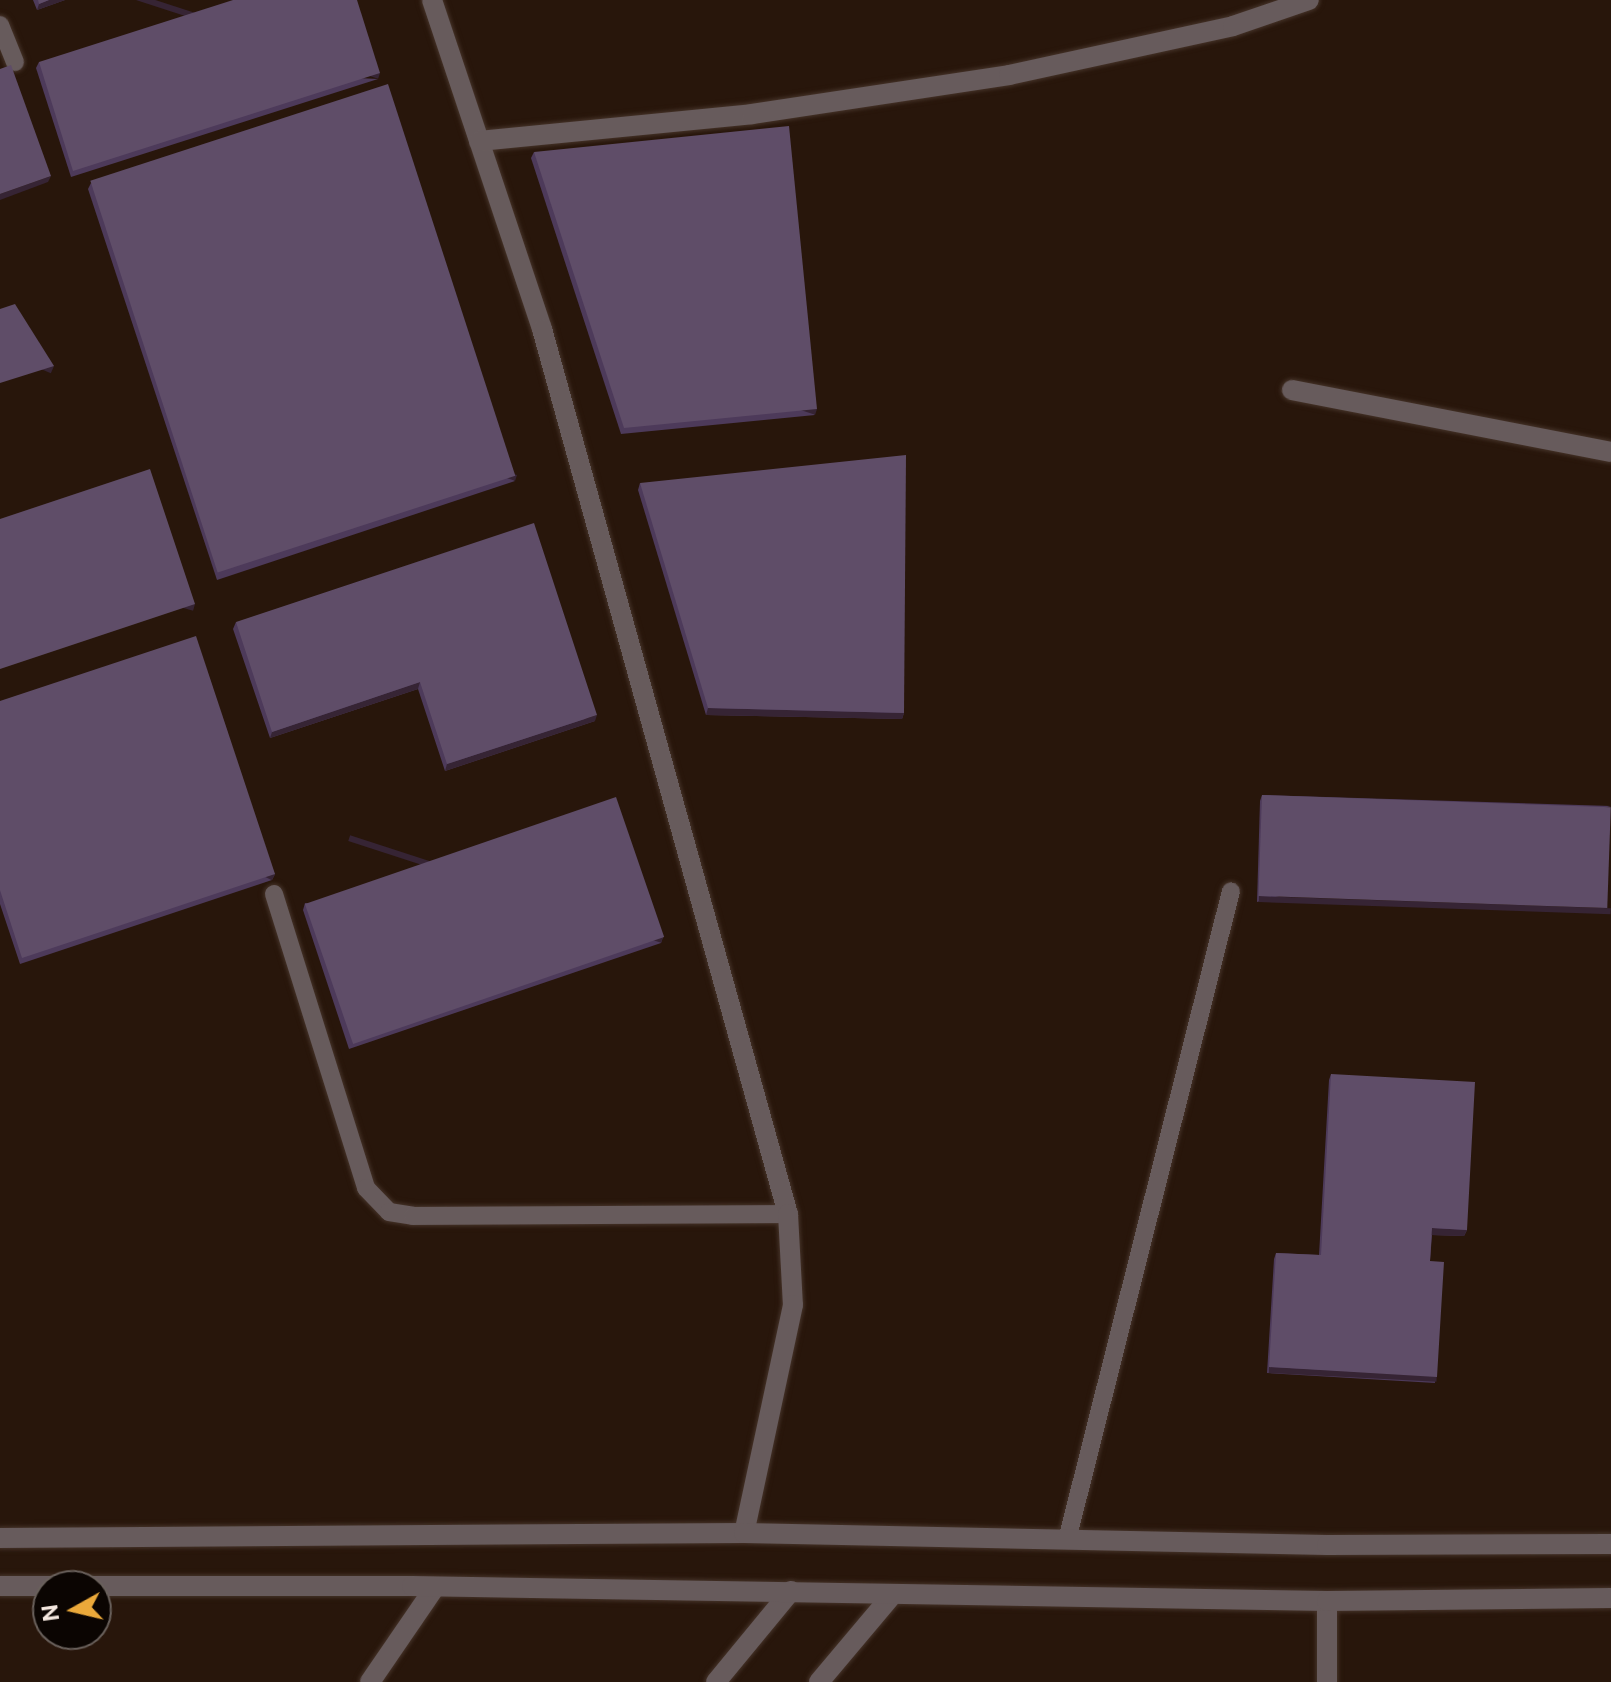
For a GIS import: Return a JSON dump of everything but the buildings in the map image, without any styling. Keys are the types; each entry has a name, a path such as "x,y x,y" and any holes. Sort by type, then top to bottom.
{"street":[{"path":"432,0 542,329 788,1214 793,1305 744,1533"},
{"path":"479,141 752,114 1009,75 1233,26 1309,0"},
{"path":"1292,390 1611,452"},
{"path":"0,1538 744,1533 1067,1540 1611,1544"},
{"path":"0,1586 791,1591 1327,1601 1611,1598"},
{"path":"370,1682 435,1587"},
{"path":"716,1682 791,1591"},
{"path":"819,1682 893,1594"},
{"path":"1327,1601 1327,1682"}],"lane":[{"path":"0,25 15,62"},
{"path":"1067,1540 1231,891"},
{"path":"274,894 366,1188 389,1212 413,1216 788,1214"}]}
